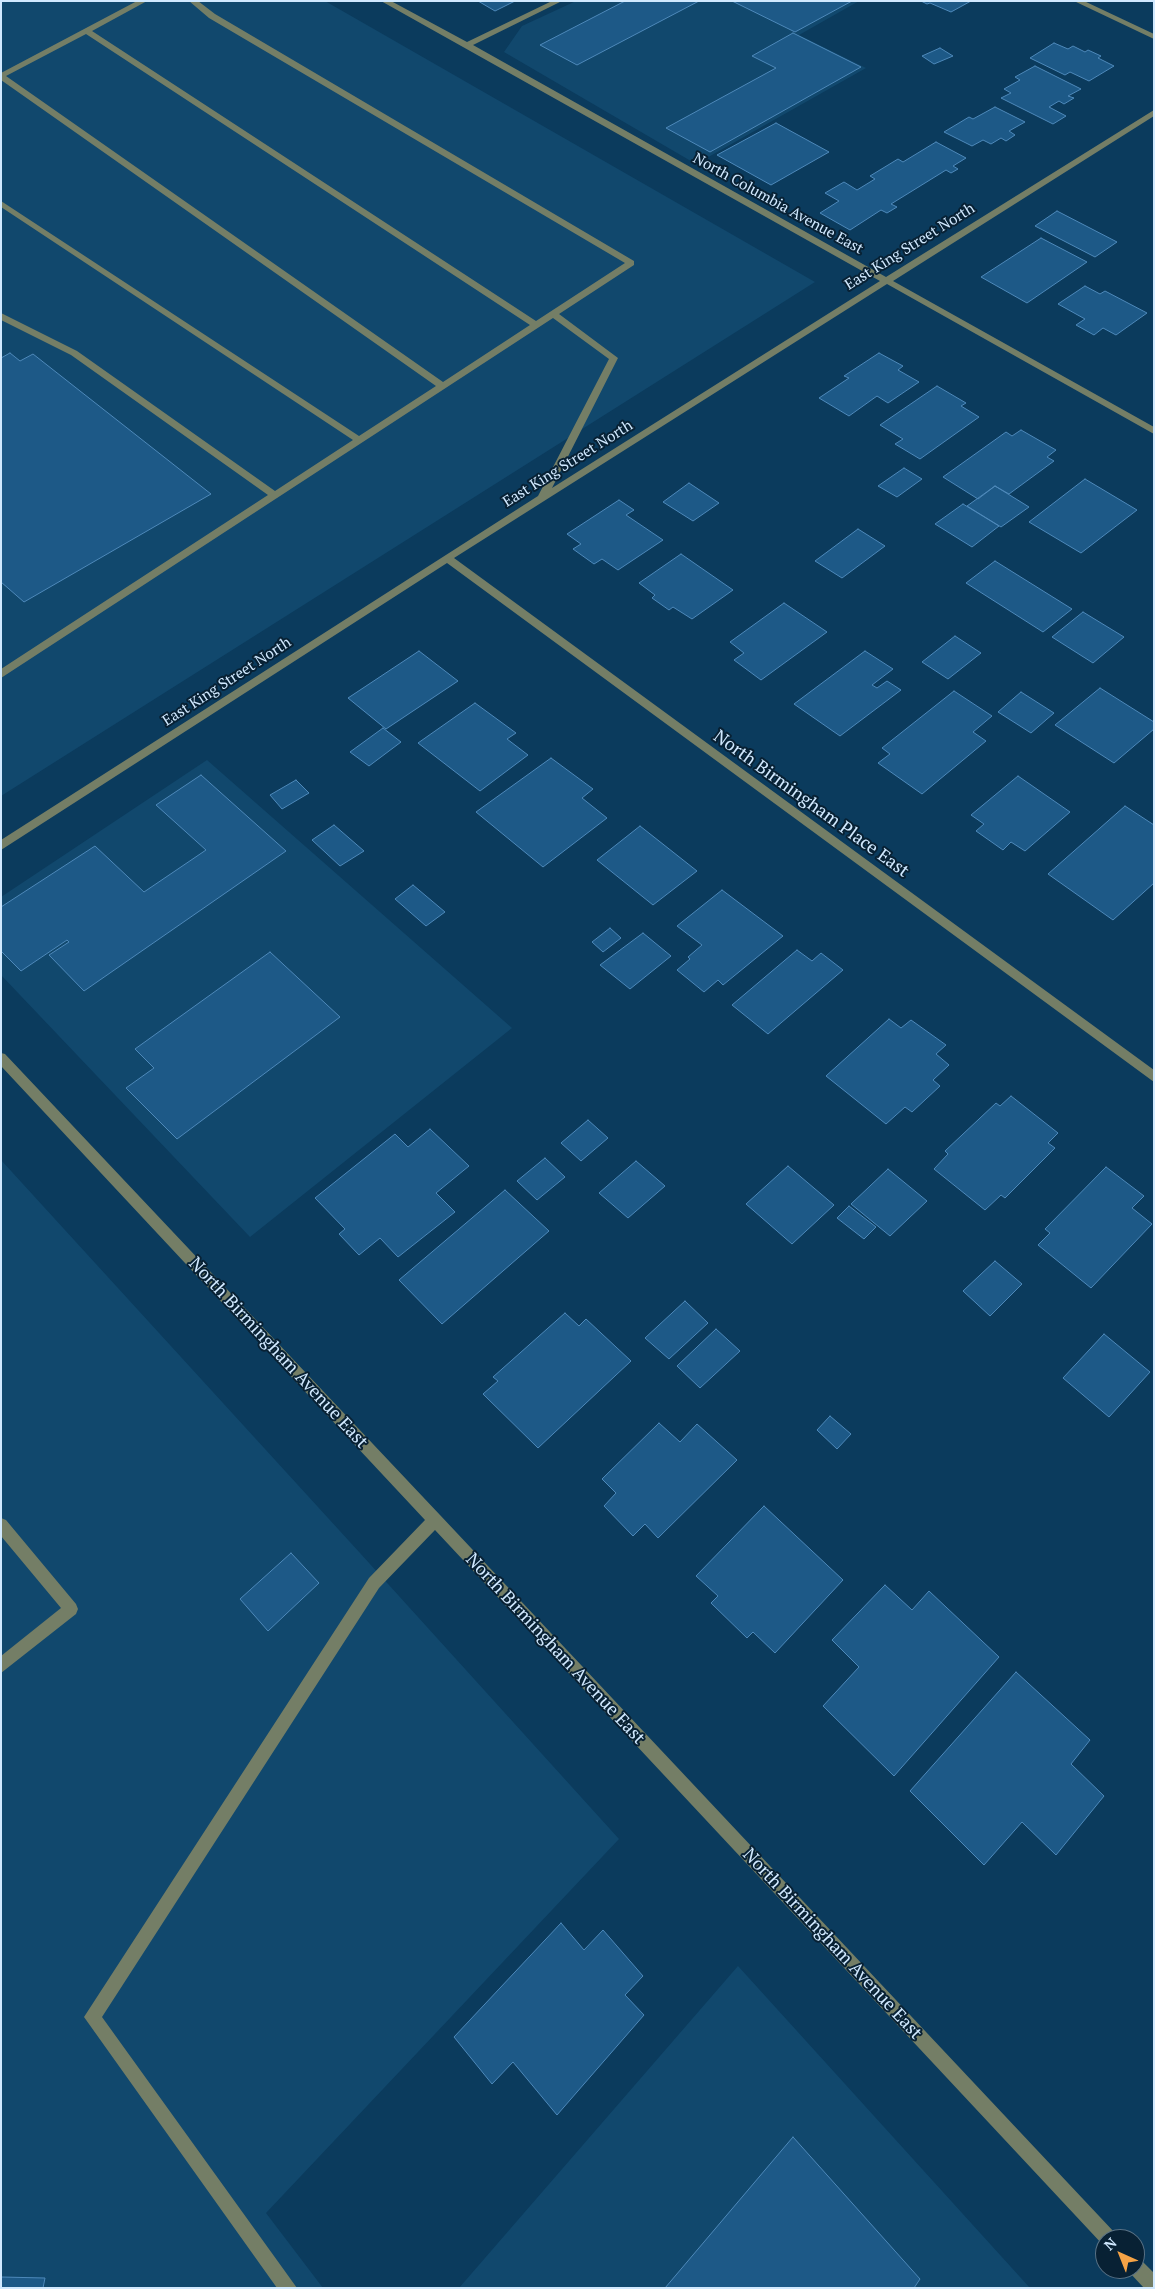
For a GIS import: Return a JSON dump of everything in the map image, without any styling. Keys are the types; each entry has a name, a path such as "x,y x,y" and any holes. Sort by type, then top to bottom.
{"street":[{"path":"143,1 1,76 443,386"},
{"path":"1,674 631,264 220,21 193,1"},
{"name":"North Columbia Avenue East","path":"385,1 467,45 1154,431"},
{"path":"467,45 558,1"},
{"path":"1078,1 1154,36"},
{"path":"87,31 536,325"},
{"name":"East King Street North","path":"1,846 447,558 885,279 1154,112"},
{"path":"1,203 359,440"},
{"path":"541,499 614,358 554,314"},
{"path":"1,316 74,353 275,495"},
{"name":"North Birmingham Place East","path":"447,558 1154,1077"},
{"name":"North Birmingham Avenue East","path":"1,1058 1100,2229"},
{"path":"288,2288 92,2018 374,1582 435,1520"},
{"path":"1,1526 71,1609 1,1666"},
{"path":"1145,2277 1154,2286"}],"shaded area":[{"path":"1,1 325,1 815,282 1,796"},
{"path":"576,1 859,1 799,35 866,68 696,164 504,52 522,26"},
{"path":"207,760 512,1028 250,1237 1,975 1,897"},
{"path":"1,1160 619,1839 266,2213 323,2288 1,2288"},
{"path":"738,1966 1030,2288 459,2288"}],"building":[{"path":"478,1 515,1 495,11"},
{"path":"625,1 699,1 577,65 540,45"},
{"path":"732,1 852,1 795,32"},
{"path":"921,1 971,1 951,12"},
{"path":"793,33 861,67 710,152 666,128 776,68 752,56"},
{"path":"1054,43 1068,49 1073,46 1085,52 1088,50 1101,56 1098,58 1114,66 1089,81 1070,72 1065,75 1030,58"},
{"path":"940,48 953,56 934,64 922,56"},
{"path":"1035,66 1081,89 1068,96 1074,98 1064,104 1059,101 1049,107 1066,116 1053,124 1001,98 1011,93 1004,89 1020,80 1015,77"},
{"path":"995,107 1025,122 1009,131 1015,135 1006,141 1001,138 991,144 983,140 972,146 944,132 969,117 973,119"},
{"path":"776,123 829,152 771,185 717,155"},
{"path":"936,142 966,158 953,166 958,169 951,173 946,170 891,204 897,207 887,213 881,210 850,230 820,213 839,201 825,193 844,182 857,190 875,179 870,176 898,159 903,162"},
{"path":"1057,211 1117,242 1095,257 1035,226"},
{"path":"1041,238 1087,262 1027,303 981,277"},
{"path":"1085,286 1100,294 1105,291 1147,313 1116,335 1103,328 1094,335 1076,325 1085,319 1058,304"},
{"path":"10,353 20,361 33,354 211,494 24,602 1,582 1,358"},
{"path":"879,353 903,366 898,370 919,382 888,403 877,396 849,416 819,398 849,378 844,376"},
{"path":"937,386 966,403 961,406 979,417 920,459 895,444 903,439 880,425"},
{"path":"1021,430 1056,450 1047,457 1054,461 1009,494 995,486 978,499 943,477 1006,432 1012,436"},
{"path":"904,468 922,479 897,497 878,486"},
{"path":"1085,479 1137,510 1081,553 1029,522"},
{"path":"689,483 719,503 693,521 663,502"},
{"path":"995,486 1029,507 1001,527 967,506"},
{"path":"619,500 634,510 626,515 663,540 618,570 602,559 594,564 573,549 581,544 567,534"},
{"path":"963,504 999,526 972,547 935,524"},
{"path":"858,529 885,546 842,578 815,561"},
{"path":"681,554 733,590 692,619 673,607 669,610 652,598 655,595 639,583"},
{"path":"995,561 1072,609 1043,632 966,583"},
{"path":"784,603 827,632 761,680 734,660 744,653 730,642"},
{"path":"1083,612 1124,637 1093,663 1052,637"},
{"path":"955,636 981,653 948,679 922,662"},
{"path":"419,651 458,681 386,729 348,698"},
{"path":"865,651 893,669 872,685 877,688 887,681 901,690 840,736 794,704"},
{"path":"1100,688 1154,722 1154,729 1114,763 1055,725"},
{"path":"954,691 992,716 973,732 986,741 922,794 878,763 890,754 882,748"},
{"path":"1021,692 1054,713 1031,733 998,712"},
{"path":"475,703 516,733 507,739 528,755 480,791 418,743"},
{"path":"383,728 401,742 369,766 350,752"},
{"path":"551,758 593,789 582,798 607,818 543,867 476,812"},
{"path":"201,775 286,851 84,991 49,955 69,942 67,940 21,971 1,951 1,907 95,846 144,892 206,850 156,805"},
{"path":"1018,776 1070,812 1025,851 1011,842 1003,850 976,831 984,824 971,815"},
{"path":"296,780 309,793 282,809 270,795"},
{"path":"1125,806 1154,825 1154,883 1113,920 1048,874"},
{"path":"334,825 364,851 340,866 312,840"},
{"path":"640,826 697,871 653,905 597,860"},
{"path":"413,885 445,912 426,926 395,899"},
{"path":"722,890 783,936 723,985 718,980 704,992 677,970 702,945 677,926"},
{"path":"610,928 621,938 603,952 592,942"},
{"path":"643,933 671,956 630,989 600,965"},
{"path":"797,950 812,961 821,953 843,970 768,1034 732,1005"},
{"path":"270,952 340,1017 177,1139 126,1088 154,1068 135,1049"},
{"path":"889,1019 901,1028 911,1020 946,1045 936,1054 949,1065 933,1080 940,1086 912,1112 905,1107 886,1124 826,1076"},
{"path":"1011,1096 1058,1133 1048,1143 1055,1148 1005,1198 1001,1195 985,1210 934,1169 948,1154 945,1151 996,1103 1000,1106"},
{"path":"588,1120 608,1138 581,1161 561,1143"},
{"path":"430,1129 469,1166 436,1193 455,1212 398,1257 380,1238 359,1255 339,1234 345,1229 315,1198 395,1134 408,1147"},
{"path":"545,1158 565,1177 537,1200 517,1181"},
{"path":"636,1161 665,1186 628,1218 599,1193"},
{"path":"788,1166 834,1205 792,1244 746,1204"},
{"path":"1106,1167 1144,1196 1132,1208 1152,1224 1091,1288 1038,1245 1050,1233 1045,1229"},
{"path":"888,1169 927,1201 890,1236 851,1204"},
{"path":"505,1190 549,1231 442,1324 399,1280"},
{"path":"849,1206 876,1227 864,1239 837,1218"},
{"path":"995,1261 1022,1284 990,1316 963,1291"},
{"path":"685,1301 708,1323 669,1359 645,1338"},
{"path":"565,1313 579,1326 586,1319 631,1361 538,1448 483,1394 498,1381 493,1377"},
{"path":"716,1329 740,1351 700,1388 677,1366"},
{"path":"1104,1334 1150,1372 1109,1417 1063,1378"},
{"path":"830,1416 851,1434 837,1449 817,1430"},
{"path":"659,1423 680,1442 697,1424 737,1460 658,1538 645,1524 633,1536 604,1506 616,1493 602,1479"},
{"path":"764,1506 843,1580 775,1653 753,1632 747,1638 711,1603 718,1596 696,1576"},
{"path":"291,1553 319,1583 268,1631 240,1599"},
{"path":"885,1585 912,1610 929,1591 999,1657 894,1776 823,1706 859,1667 832,1640"},
{"path":"1016,1672 1090,1740 1071,1764 1104,1796 1056,1855 1022,1822 984,1865 910,1791"},
{"path":"561,1923 584,1950 603,1930 643,1976 625,1995 644,2015 557,2115 513,2062 492,2084 454,2037"},
{"path":"793,2137 920,2279 914,2288 665,2288"},
{"path":"1,2277 45,2278 43,2288 1,2288"}]}
